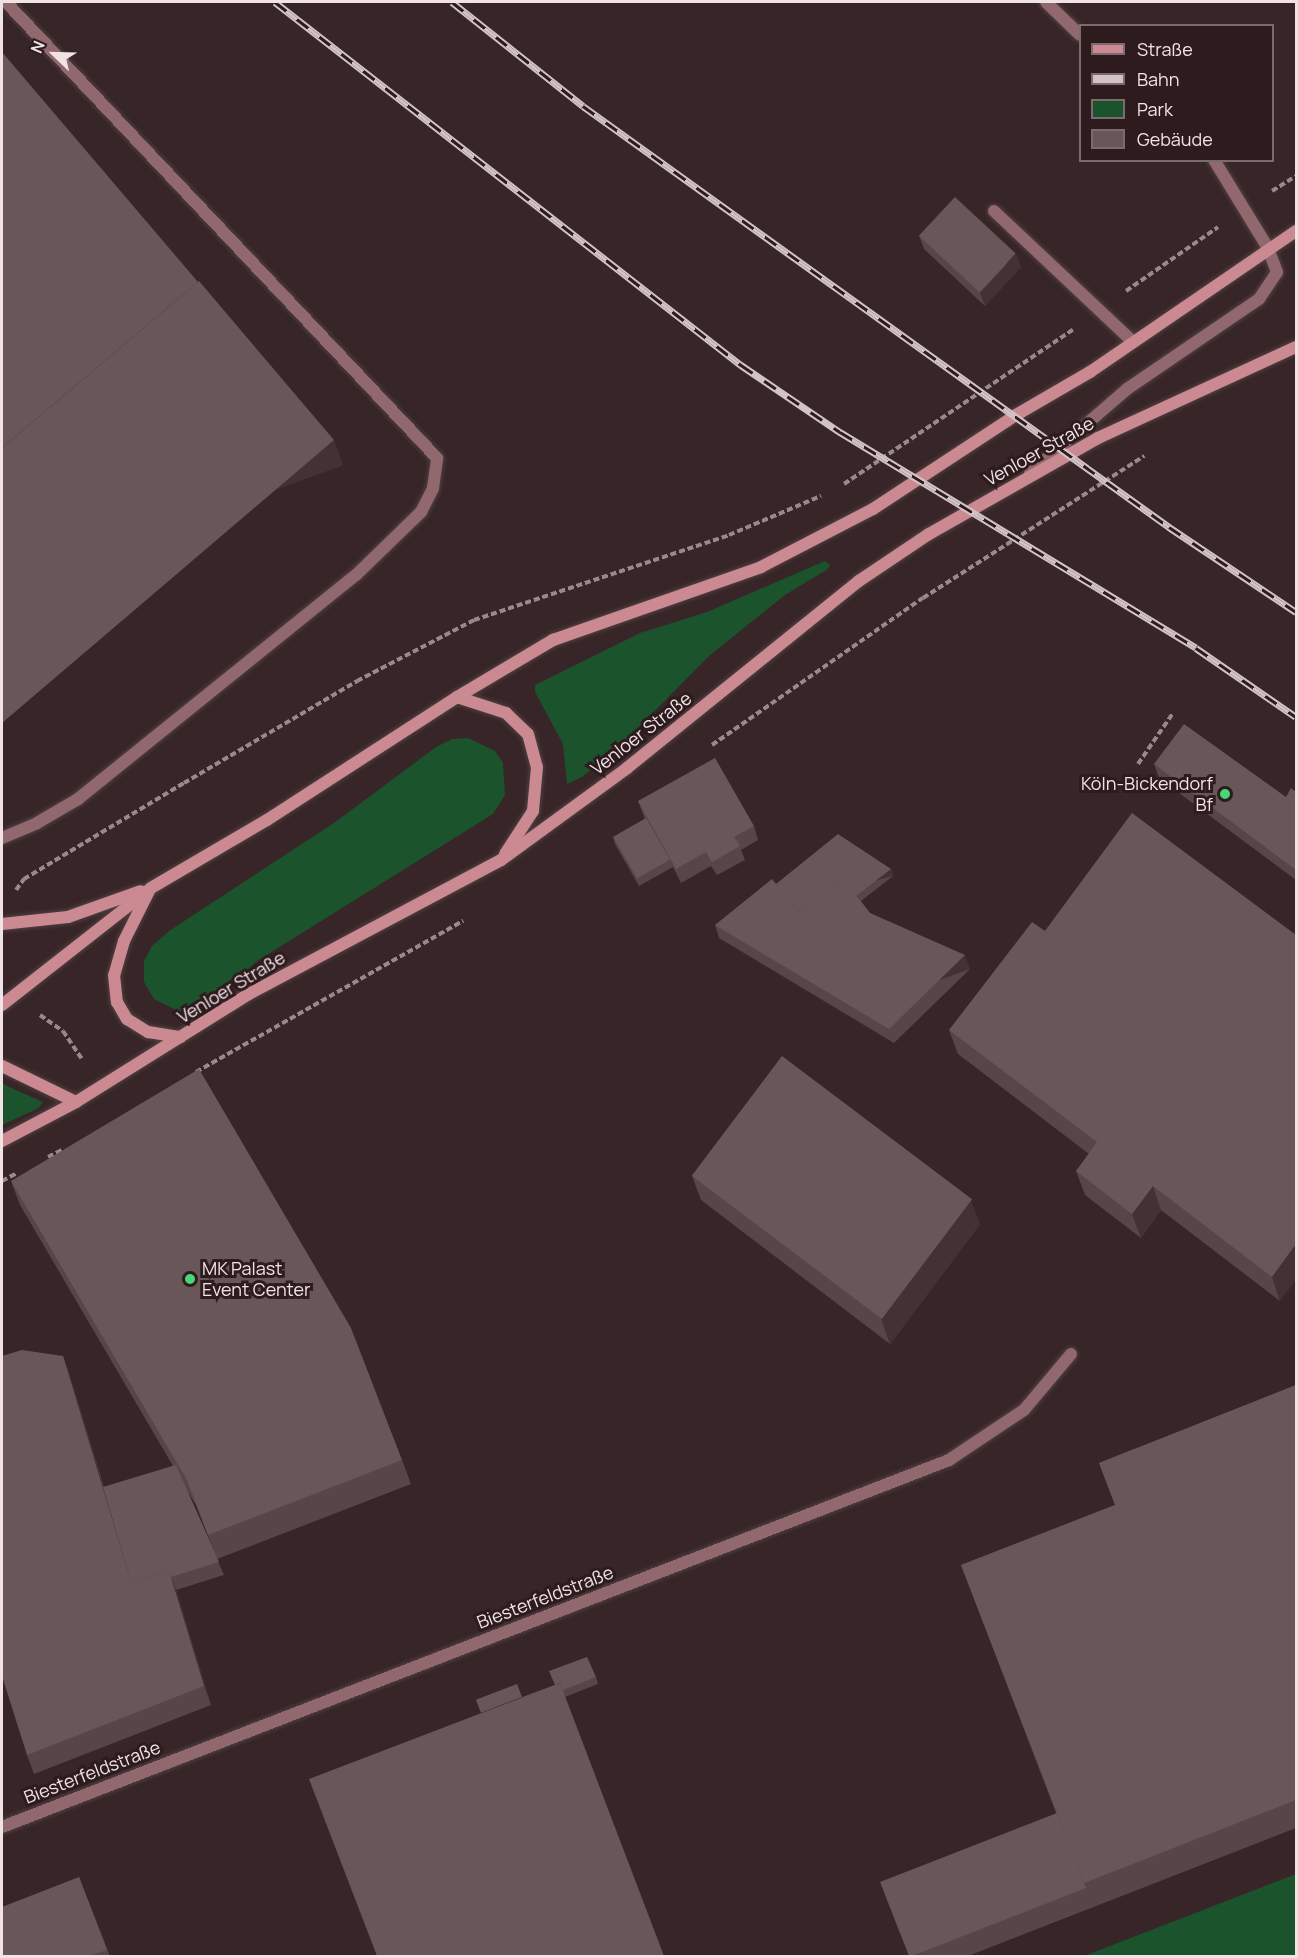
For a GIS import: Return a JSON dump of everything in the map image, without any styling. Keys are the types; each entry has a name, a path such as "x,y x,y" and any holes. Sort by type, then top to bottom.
{"main road":[{"path":"2,1005 151,888 267,820 457,697 553,640 761,567 862,515 1133,342 1296,231"},
{"name":"Venloer Straße","path":"2,1141 76,1102 249,994 501,860 627,768 859,581 1027,476 1098,438 1296,347"},
{"path":"457,697 506,712 528,734 537,767 533,811 501,860"},
{"path":"2,924 68,916 151,888"},
{"path":"151,888 124,941 114,975 117,1002 127,1019 148,1032 181,1037"},
{"path":"2,1066 76,1102"}],"street":[{"path":"2,838 37,823 78,799 356,575 421,512 433,488 437,458 6,2"},
{"path":"1046,2 1079,34"},
{"path":"1027,476 1126,388 1259,299 1277,272 1268,248 1215,162"},
{"path":"994,212 1133,342"},
{"name":"Biesterfeldstraße","path":"2,1827 949,1460 1024,1410 1071,1354"}],"path":[{"path":"836,489 1037,357 1099,310 1244,209 1296,176"},
{"path":"13,894 24,879 184,783 357,681 474,620 729,535 825,494"},
{"path":"1137,764 1173,713"},
{"path":"14,996 63,1031 101,1086"}],"green space":[{"path":"825,561 830,565 828,569 785,595 709,656 627,739 582,777 567,784 563,744 535,692 535,685 640,633 707,612"},
{"path":"468,738 495,751 503,763 505,795 493,814 257,961 205,1007 178,1011 154,999 144,982 144,961 152,946 169,931 334,823 436,747 452,739"},
{"path":"2,1083 43,1102 39,1108 2,1125"},
{"path":"1296,1874 1296,1956 1084,1956"}],"building":[{"path":"2,52 198,282 2,448"},
{"path":"955,197 1016,254 980,292 919,236"},
{"path":"199,281 334,440 2,723 2,448"},
{"name":"Köln-Bickendorf Bf","path":"1184,724 1286,797 1291,788 1296,792 1296,870 1154,764"},
{"path":"715,758 754,826 734,837 740,846 712,862 706,852 676,869 638,801"},
{"path":"1132,813 1296,935 1296,1244 1272,1277 1153,1186 1132,1214 1076,1171 1097,1142 949,1030 1032,922 1045,931"},
{"path":"646,818 670,860 637,879 613,837"},
{"path":"838,834 891,869 856,896 842,878 799,912 776,884"},
{"path":"842,878 870,913 965,955 889,1029 715,925 772,879 799,912"},
{"path":"782,1056 972,1199 882,1319 692,1176"},
{"name":"MK Palast Event Center","path":"199,1069 351,1328 402,1460 208,1535 187,1480 11,1181"},
{"path":"22,1350 63,1356 131,1582 169,1571 204,1686 27,1755 2,1676 2,1356"},
{"path":"1296,1385 1296,1800 1084,1883 961,1565 1115,1505 1099,1463"},
{"path":"176,1465 219,1562 171,1577 169,1571 131,1582 103,1487"},
{"path":"587,1657 596,1677 563,1690 560,1683 555,1685 549,1671"},
{"path":"560,1683 664,1956 377,1956 309,1779"},
{"path":"517,1684 522,1697 481,1713 476,1700"},
{"path":"1057,1813 1086,1888 909,1956 880,1882"},
{"path":"79,1877 107,1950 90,1956 2,1956 2,1907"}],"railway":[{"path":"275,2 741,365 840,432 1196,648 1296,717"},
{"path":"452,2 583,106 1169,527 1296,612"}],"place":[{"name":"Köln-Bickendorf Bf","path":"1225,794"},
{"name":"MK Palast Event Center","path":"190,1279"}]}
